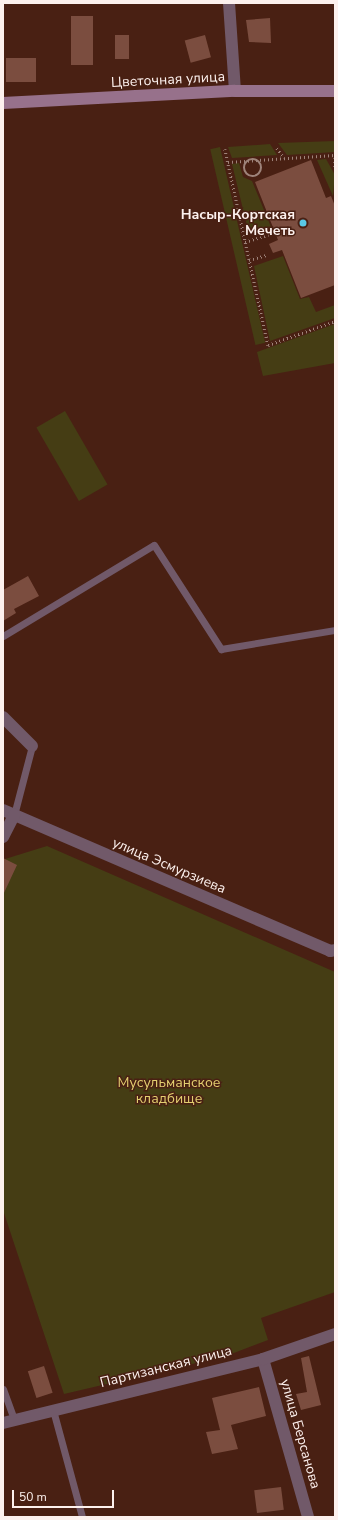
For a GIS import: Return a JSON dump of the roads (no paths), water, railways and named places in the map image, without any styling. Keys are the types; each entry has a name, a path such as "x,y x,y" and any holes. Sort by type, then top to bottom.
{"street":[{"path":"230,3 235,91"},
{"name":"Цветочная улица","path":"3,103 235,91 335,91"},
{"path":"3,717 32,746"},
{"path":"3,838 8,813"},
{"name":"улица Эсмурзиева","path":"8,813 333,952"},
{"name":"Партизанская улица","path":"8,1422 263,1359 335,1334"},
{"name":"улица Берсанова","path":"263,1359 308,1517"}],"lane":[{"path":"3,636 154,545 220,649 335,630"},
{"path":"8,813 32,746"},
{"path":"3,1389 8,1422"},
{"path":"53,1410 82,1517"}],"place":[{"name":"Насыр-Кортская Мечеть","path":"303,223"}],"park label":[{"name":"Мусульманское кладбище","path":"169,1092"}]}
